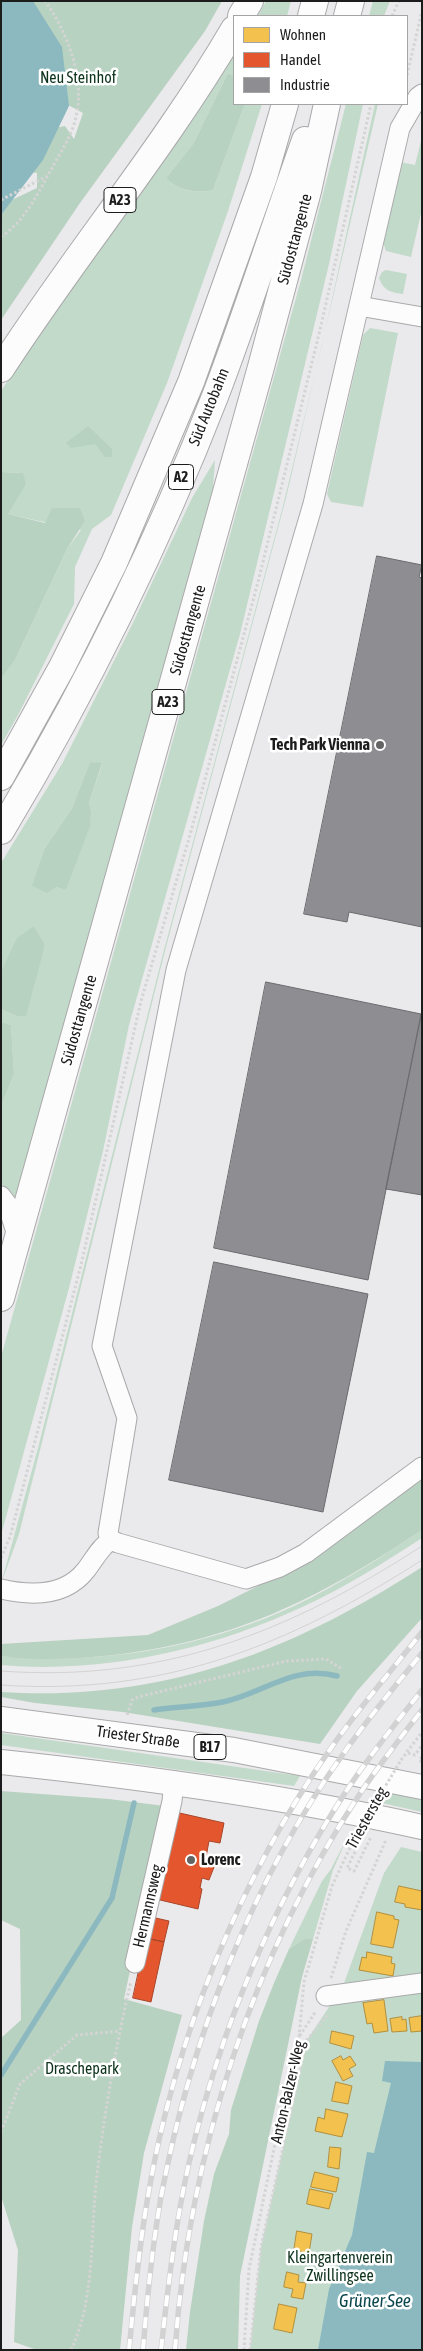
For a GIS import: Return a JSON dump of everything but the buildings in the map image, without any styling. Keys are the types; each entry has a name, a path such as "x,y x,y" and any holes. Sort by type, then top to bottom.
{"highway":[{"path":"243,15 250,1"},
{"path":"310,15 315,1"},
{"path":"347,15 351,1"},
{"name":"A23","path":"1,369 55,289 165,137 233,31"},
{"name":"Süd Autobahn","path":"1,777 62,667 114,563 191,382 264,177 285,105"},
{"name":"Süd Autobahn","path":"1,830 88,678 138,577 216,394 318,105"},
{"name":"Südosttangente","path":"1,1298 261,367 308,191 327,105"}],"main road":[{"name":"Triester Straße","path":"1,1719 234,1750 422,1787"},
{"path":"1,1762 174,1781 243,1792 422,1827"}],"lane":[{"path":"111,1540 108,1527 127,1418 102,1346 176,970 311,512 400,128 418,97 422,94"},
{"path":"359,306 422,318"},
{"path":"1,1196 7,1204 18,1238"},
{"path":"1,1589 31,1594 52,1592 62,1588 84,1572 104,1544 111,1540 246,1579 280,1567 306,1553 422,1467"},
{"name":"Hermannsweg","path":"135,1963 172,1801 174,1781"},
{"path":"326,1996 421,1979"}],"path":[{"path":"1,237 8,232 34,202 66,145 78,111 77,77 68,42 45,1"},
{"path":"392,15 399,1"},
{"path":"408,72 422,11"},
{"path":"1,1558 10,1537 81,1265 141,1001 190,835 258,582 320,330 371,105"},
{"path":"1,200 47,176"},
{"path":"127,1717 132,1700 138,1697 287,1661 326,1659 342,1669"},
{"path":"422,1732 408,1753 415,1754 422,1745"},
{"name":"Triestersteg","path":"299,2037 304,1982 332,1886 355,1837 401,1760 408,1753"},
{"path":"422,1756 420,1760 422,1762"},
{"name":"Anton-Balzer-Weg","path":"244,2350 249,2270 299,2037 326,1996 346,1931 386,1840 391,1820"},
{"path":"352,1843 356,1850 347,1868 354,1871 371,1836"},
{"name":"Hermannsweg","path":"71,2350 80,2331 89,2273 97,2176 120,2031 135,1963"},
{"path":"250,2350 261,2248 307,2040 345,1994"},
{"path":"1,2132 20,2084 77,2035 120,2031"}],"green space":[{"name":"Neu Steinhof","path":"1,1 222,1 205,31 80,203 1,320 1,205 37,188 37,173 17,170 55,128 65,126 74,139 83,113 57,99"},
{"path":"266,1 291,1 287,15 259,15"},
{"path":"373,1 390,1 384,15 369,15"},
{"path":"233,57 233,76 228,73 193,144 166,178 175,186 188,190 201,192 213,190 245,105 262,105 228,211 167,383 111,515 92,529 75,567 74,604 1,745 1,679 15,660 67,549 81,530 7,514 22,473 1,472 1,391 54,311 151,178"},
{"path":"228,73 233,76 233,105 245,105 213,190 188,190 175,186 166,178 193,144"},
{"path":"346,105 363,105 329,264 240,634 129,1025 103,1151 69,1288 1,1535 1,1357 301,280"},
{"path":"375,105 378,105 325,333"},
{"path":"422,137 422,209 411,257 386,251 383,242 400,162 415,165"},
{"path":"386,270 407,274 403,294 391,291 383,286 379,278 382,272"},
{"path":"370,328 398,333 363,507 331,502 327,494 363,335"},
{"path":"315,373 286,498 166,947 19,1534 1,1584 38,1448 164,950 282,510"},
{"path":"88,426 112,449 112,457 105,457 95,444 71,448 66,443"},
{"path":"215,460 213,488 15,1201 1,1183 2,1104 14,1074 11,1025 1,1022 1,1009 16,1016 45,946 34,926 1,972 1,863 62,764 131,627 192,498","holes":["90,762 102,764 89,803 91,811 66,890 56,887 45,848 72,808"]},
{"path":"1,472 23,473 26,484 8,514 45,523 52,508 80,508 85,521 67,549 15,660 1,679"},
{"path":"90,762 102,763 89,803 91,811 90,826 66,890 56,887 47,893 32,886 45,848 72,808"},
{"path":"34,926 45,945 26,1016 16,1016 1,1009 1,972 17,938"},
{"path":"1,1022 11,1025 14,1074 2,1104 1,1135"},
{"path":"422,1480 422,1530 346,1577 309,1597 271,1614 233,1629 192,1641 150,1650 65,1659 27,1659 1,1656 1,1644 148,1635 218,1606 292,1569"},
{"path":"422,1530 422,1538 347,1584 316,1601 229,1636 154,1656 116,1662 78,1666 39,1667 1,1665 1,1656 76,1658 114,1655 188,1643 224,1633 259,1621 311,1598 360,1570"},
{"path":"422,1567 422,1618 357,1691 320,1744 123,1712 35,1703 1,1697 1,1692 60,1693 116,1689 169,1680 222,1666 273,1647 323,1624"},
{"path":"1,1733 300,1776 294,1786 1,1745"},
{"name":"Draschepark","path":"1,1791 109,1799 165,1806 124,1999 182,2015 144,2153 132,2227 120,2350 37,2350 14,2342 18,2250 1,2196 1,2038 21,2020 20,1929 1,1920"},
{"path":"388,1793 422,1800 422,1812 382,1803"},
{"path":"348,1836 333,1870 313,1939 304,1939 289,1949 322,1881 331,1869"},
{"name":"Kleingartenverein Zwillingsee","path":"401,1847 422,1852 422,2350 250,2350 261,2247 307,2040 343,1986 384,1873"},
{"path":"304,1939 313,1939 302,1977 240,2276 238,2350 186,2350 204,2221 214,2174 229,2134 231,2110 259,2021 274,1983 289,1949"}],"water":[{"path":"1,1 33,1 62,47 69,106 43,160 1,215"},
{"name":"Grüner See","path":"385,2061 422,2062 422,2350 318,2350 329,2289 352,2235 367,2152 374,2153 391,2083 382,2081"}],"waterway":[{"path":"154,1710 223,1702 292,1677 306,1674 321,1673 337,1676"},
{"path":"1,2075 112,1898 134,1803"}],"tram line":[{"path":"1,1671 60,1673 116,1669 170,1659 222,1645 273,1627 323,1604 422,1546"},
{"path":"1,1685 60,1686 116,1682 170,1673 222,1659 273,1640 322,1617 372,1591 422,1560"}],"railway":[{"path":"129,2350 142,2234 160,2138 193,2020 215,1962 240,1906 298,1798 342,1733 422,1632"},
{"path":"143,2350 155,2235 174,2138 189,2079 229,1963 281,1853 312,1800 364,1725 422,1653"},
{"path":"161,2350 169,2279 184,2186 201,2114 233,2017 272,1923 320,1833 365,1764 422,1690"},
{"path":"175,2350 183,2276 195,2203 211,2131 232,2059 258,1989 288,1921 322,1855 361,1792 422,1710"}],"place":[{"name":"Tech Park Vienna","path":"380,745"},
{"name":"Lorenc","path":"191,1860"}]}
